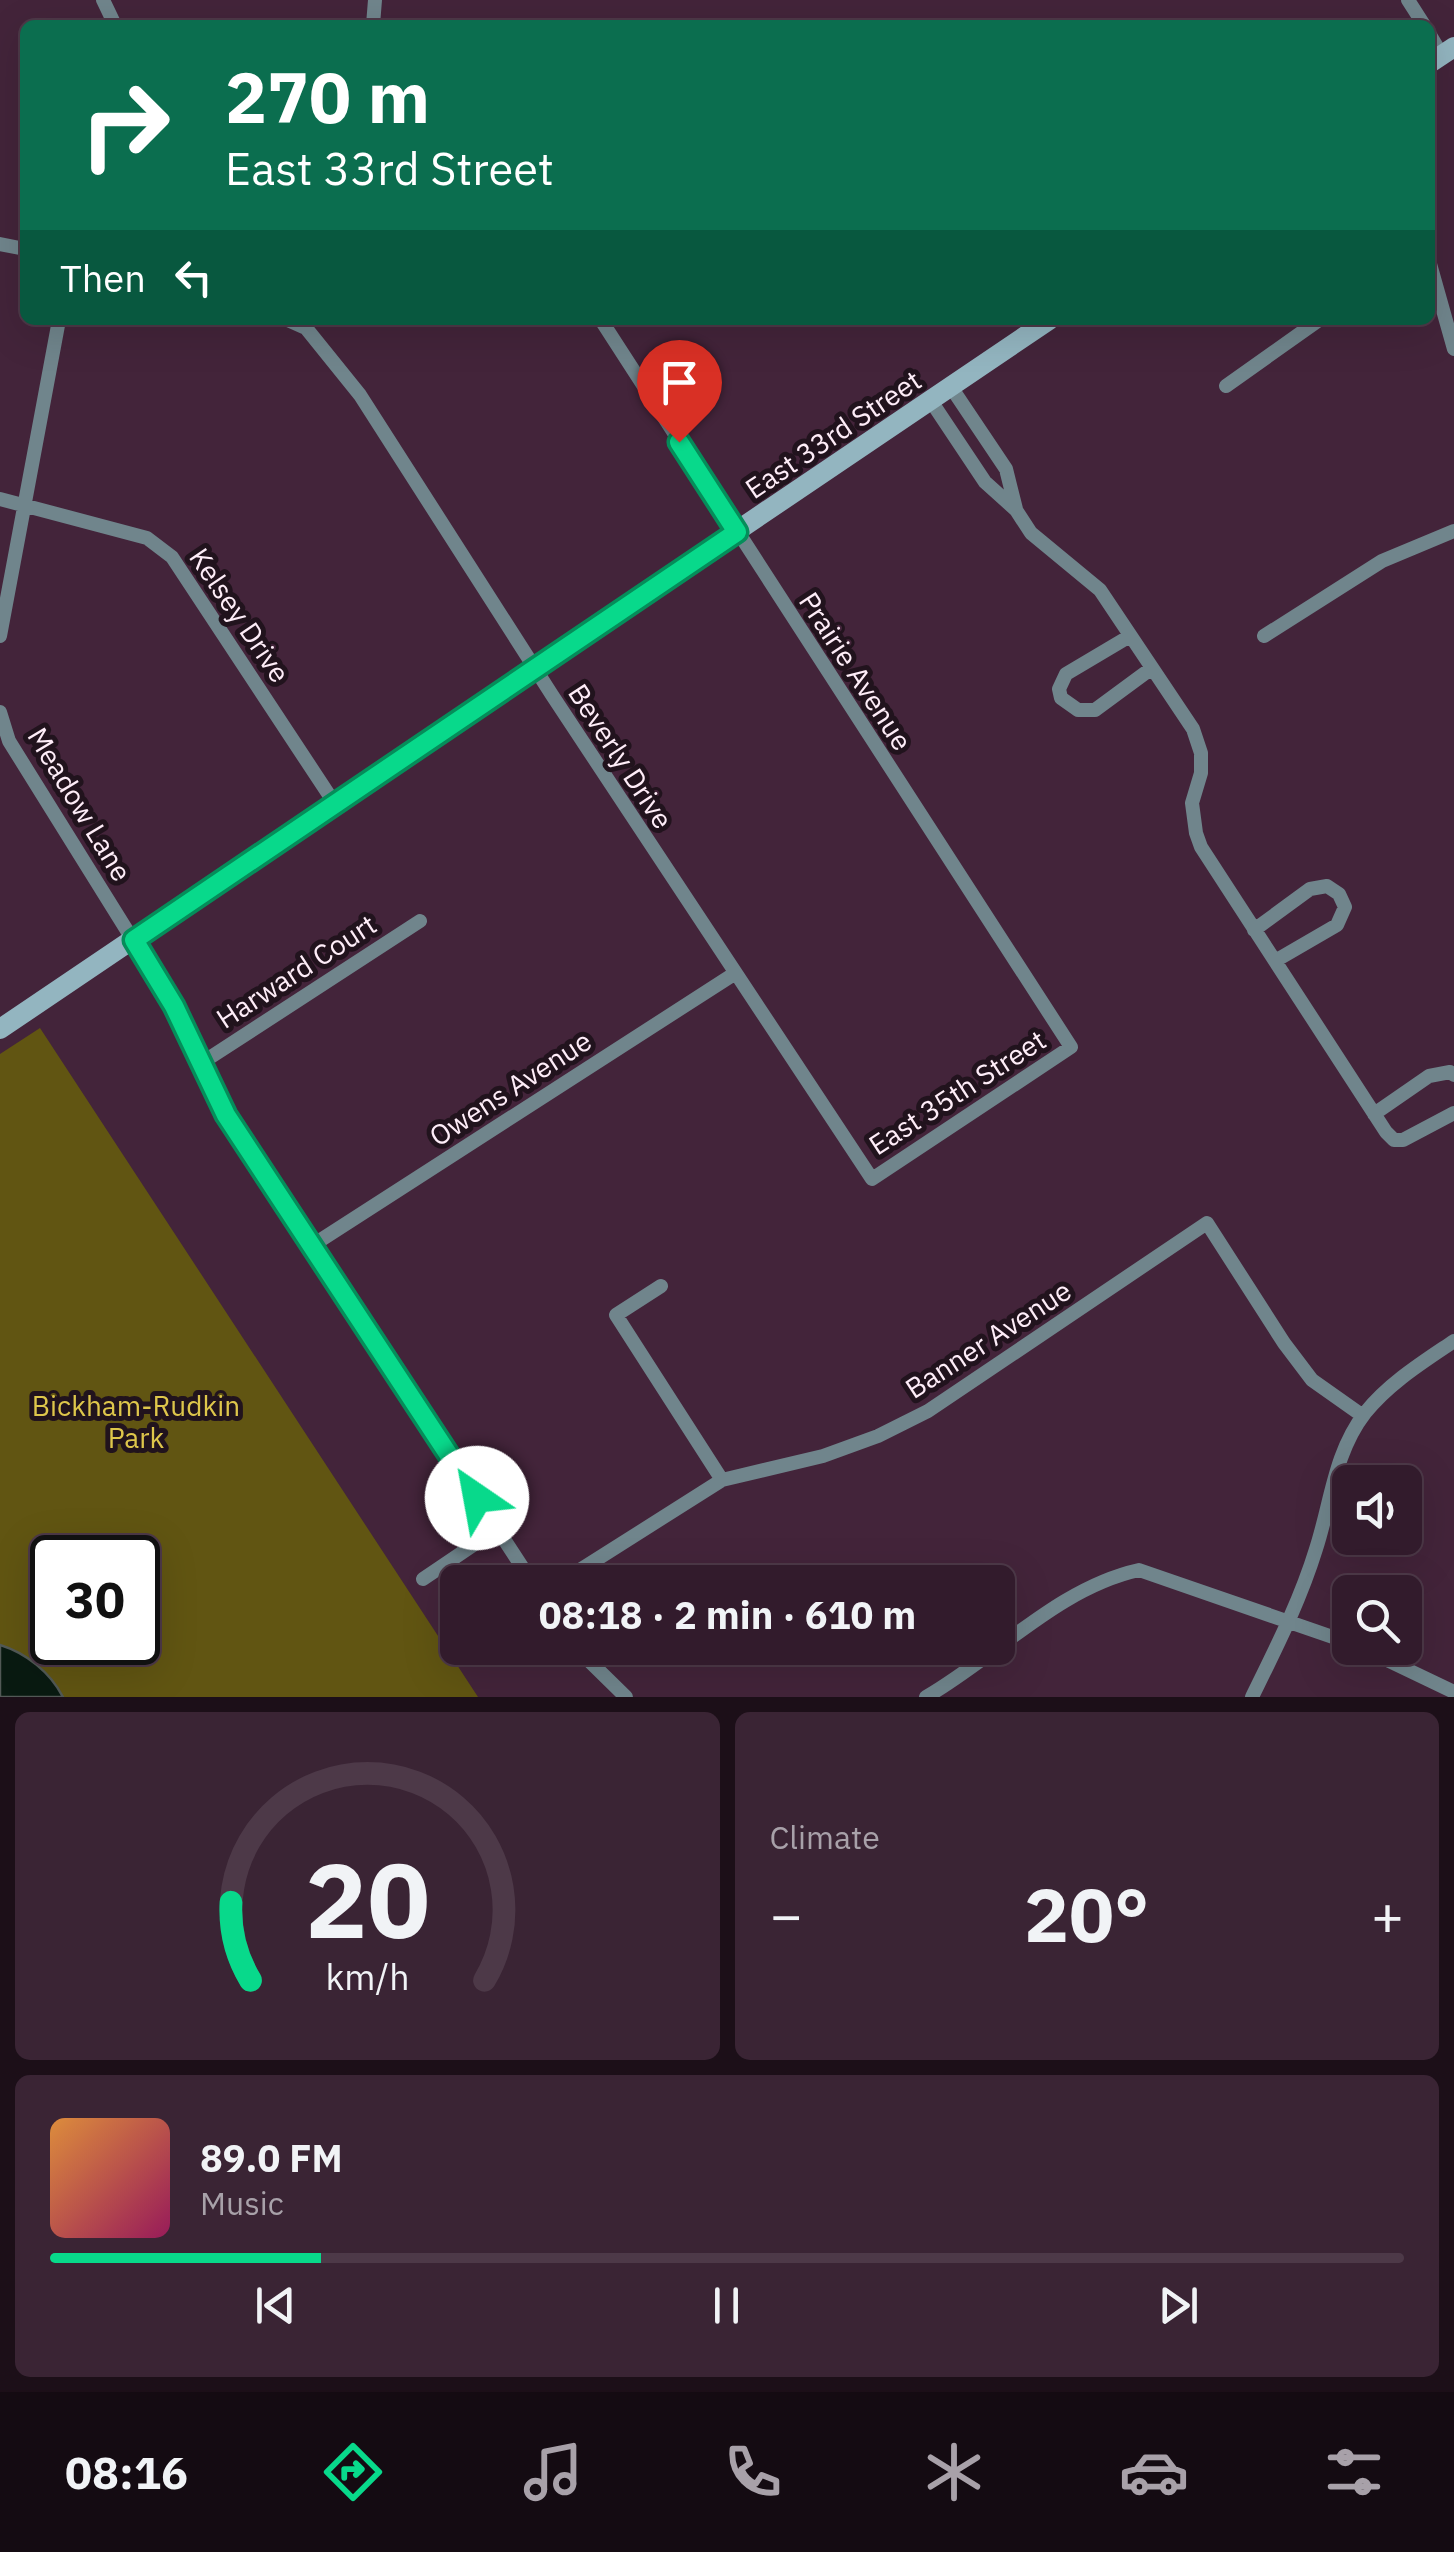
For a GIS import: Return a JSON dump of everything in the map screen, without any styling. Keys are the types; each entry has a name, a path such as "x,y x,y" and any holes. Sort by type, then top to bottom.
{"street":[{"path":"1435,290 1454,349"},
{"path":"0,636 58,325"},
{"name":"Beverly Drive","path":"308,325 360,394 535,669 872,1179"},
{"name":"Prairie Avenue","path":"604,325 1071,1048"},
{"name":"East 33rd Street","path":"0,1029 1042,325"},
{"path":"1226,386 1311,325"},
{"path":"951,387 1006,469 1016,510"},
{"path":"931,401 979,474 1016,510 1031,532 1100,590 1193,729 1201,753 1201,773 1192,803 1201,847 1374,1114 1394,1140 1403,1140 1454,1113"},
{"path":"979,474 1000,460"},
{"name":"Kelsey Drive","path":"0,499 146,538 172,557 335,804"},
{"path":"1264,636 1382,561 1454,530"},
{"path":"1130,636 1066,674 1058,689 1061,698 1078,710 1094,710 1152,668"},
{"name":"Meadow Lane","path":"0,712 9,741 174,1006 226,1115 521,1565"},
{"path":"1254,930 1310,889 1328,886 1339,894 1344,907 1337,924 1275,962"},
{"name":"Harward Court","path":"200,1064 420,921"},
{"name":"Owens Avenue","path":"313,1245 734,974"},
{"name":"East 35th Street","path":"872,1179 1071,1048"},
{"path":"1374,1114 1436,1072 1443,1070 1454,1075"},
{"name":"Banner Avenue","path":"588,1565 722,1480 824,1456 878,1436 928,1410 1206,1223 1312,1380 1362,1416"},
{"path":"661,1286 616,1315 722,1480"},
{"path":"1252,1697 1289,1623 1318,1545 1337,1466 1362,1416 1391,1386 1454,1341"},
{"path":"423,1579 498,1529"},
{"path":"926,1697 961,1677 1064,1602 1105,1578 1139,1570 1332,1638"},
{"path":"593,1665 626,1697"},
{"path":"1398,1665 1454,1692"}],"green space":[{"name":"Bickham-Rudkin Park","path":"40,1028 440,1639 440,1665 457,1665 478,1697 0,1697 0,1054"}],"shaded area":[{"path":"0,1645 36,1665 63,1697 0,1697"}],"route":[{"path":"477,1498 226,1115 174,1006 134,940 737,532 679,442"}]}
